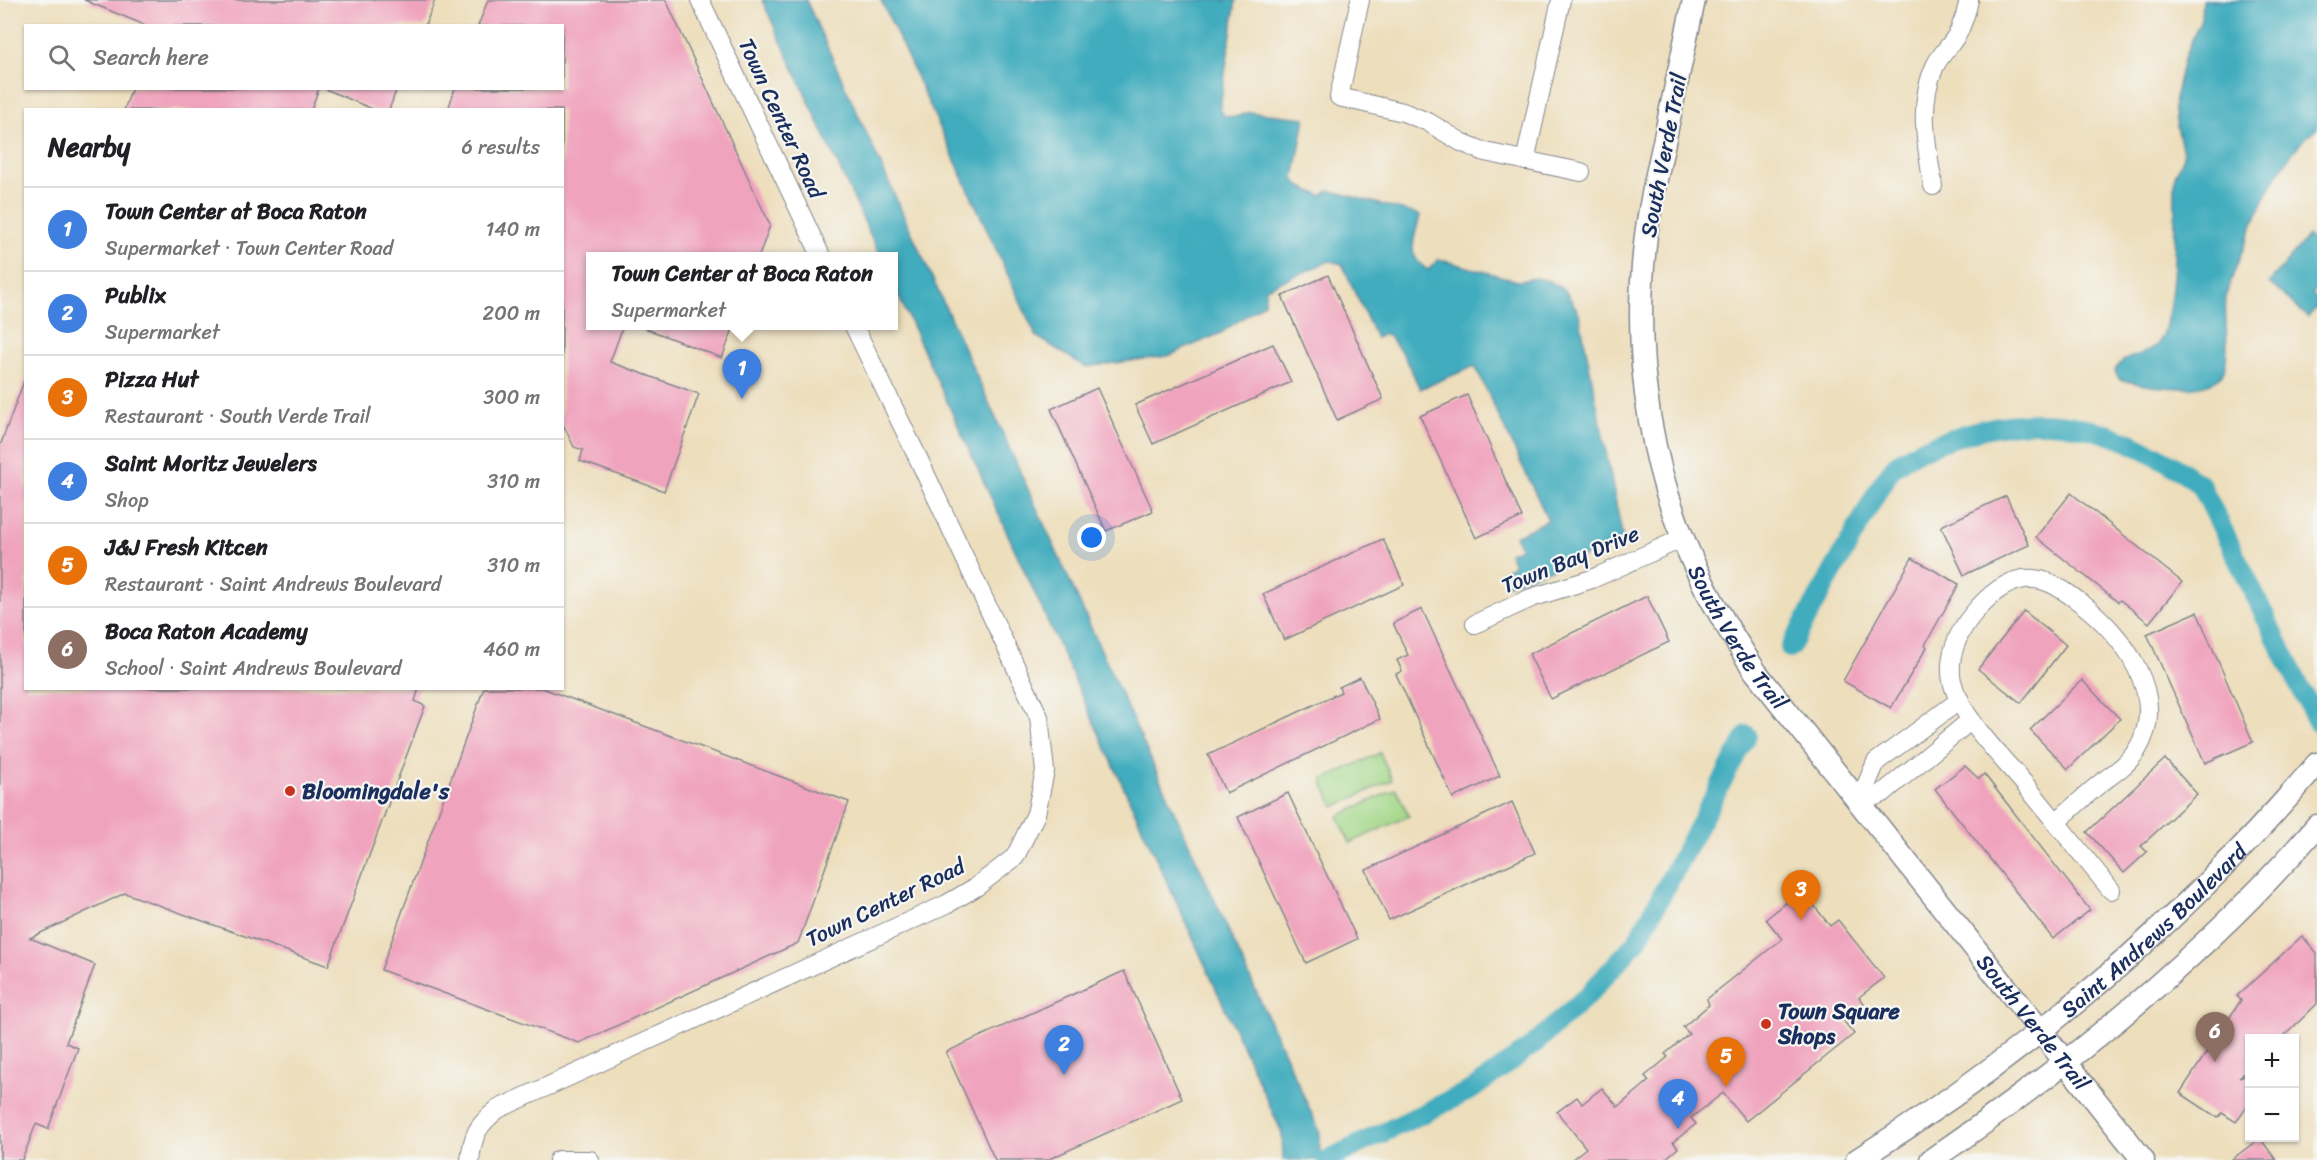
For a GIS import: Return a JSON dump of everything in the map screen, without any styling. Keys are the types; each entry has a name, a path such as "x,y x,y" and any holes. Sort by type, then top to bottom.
{"street":[{"name":"Town Center Road","path":"700,0 819,252"},
{"path":"1360,0 1339,97 1403,112 1428,122 1461,142 1485,152 1581,172"},
{"path":"1525,161 1561,0"},
{"name":"South Verde Trail","path":"1694,0 1651,201 1641,295 1642,355 1653,434 1665,483 1683,538 1727,628 1755,671 2143,1160"},
{"path":"1933,186 1924,119 1926,92 1935,66 1958,33 1969,0"},
{"name":"Town Center Road","path":"470,1160 472,1141 480,1123 498,1109 947,904 976,887 1015,857 1036,814 1045,771 1039,717 856,330"},
{"name":"Town Bay Drive","path":"1475,624 1531,598 1593,579 1683,538"},
{"path":"2056,822 2130,760 2143,738 2148,712 2145,693 2130,654 2116,633 2065,590 2039,579 2025,579 2001,587 1979,606 1962,630 1956,643 1951,668 1953,682 1971,720 2110,890"},
{"path":"1859,802 1876,762 1960,700"},
{"path":"1859,802 1883,793 1971,720"},
{"name":"Saint Andrews Boulevard","path":"1857,1160 1982,1077 2042,1031 2137,951 2217,874 2317,764"},
{"name":"Saint Andrews Boulevard","path":"1931,1160 2067,1062 2236,914 2317,825"},
{"path":"558,1160 590,1160"}],"green space":[{"path":"1380,753 1392,780 1334,807 1322,780"},
{"path":"1396,789 1409,816 1350,843 1338,816"}],"water":[{"path":"762,0 806,0 1320,1132 1320,1160 1283,1160 1282,1133 898,295 898,252 878,252"},
{"path":"881,0 1236,0 1220,108 1224,116 1236,117 1249,112 1305,118 1294,179 1299,186 1322,196 1329,190 1420,215 1413,246 1416,258 1428,270 1439,259 1518,281 1536,278 1549,281 1565,290 1579,313 1623,539 1579,559 1508,584 1502,572 1514,565 1509,553 1521,548 1515,536 1548,520 1475,366 1420,389 1403,354 1386,333 1376,338 1342,264 1330,261 1266,288 1264,303 1221,333 1168,356 1085,367 1036,336"},
{"path":"2202,0 2317,0 2317,128 2290,156 2279,172 2260,209 2230,282 2225,308 2227,353 2223,373 2209,384 2169,388 2119,379 2115,371 2123,361 2155,346 2162,338 2165,328 2171,298 2174,263 2175,175 2183,159 2173,108 2184,58 2201,19"},
{"path":"2308,236 2317,244 2317,289 2312,294 2317,299 2317,307 2308,317 2269,283"}],"building":[{"path":"84,0 435,0 426,24 142,24"},
{"path":"488,0 666,0 770,225 760,252 586,252 586,330 622,330 610,362 699,394 664,491 580,461 583,450 574,447 564,426 564,108 449,108 454,90 564,90 564,24 479,24"},
{"path":"131,90 318,90 312,108 125,108"},
{"path":"328,90 396,90 390,108 370,108"},
{"path":"1328,275 1383,399 1337,420 1282,296"},
{"path":"649,330 732,330 722,358"},
{"path":"1273,344 1291,382 1153,444 1135,405"},
{"path":"24,381 24,690 418,690 415,701 425,706 328,966 125,893 30,938 95,965 66,1043 78,1048 48,1129 36,1124 22,1160 0,1160 0,446"},
{"path":"1097,388 1153,511 1106,531 1051,409"},
{"path":"1467,395 1522,517 1476,538 1420,416"},
{"path":"2071,493 2182,582 2149,623 2120,600 2118,602 2036,537"},
{"path":"2006,496 2029,545 1964,575 1941,526"},
{"path":"1383,539 1404,585 1284,640 1263,594"},
{"path":"1912,558 1959,584 1925,645 1927,647 1891,708 1843,681"},
{"path":"1647,596 1669,642 1551,699 1529,654"},
{"path":"1422,609 1500,776 1453,798 1396,674 1402,671 1397,660 1408,655 1393,623"},
{"path":"2024,611 2066,645 2021,703 1978,669"},
{"path":"2197,612 2253,742 2205,763 2147,634"},
{"path":"1360,677 1380,719 1226,793 1208,755 1341,692 1339,687"},
{"path":"2082,680 2120,719 2068,769 2030,730"},
{"path":"483,690 547,690 849,802 798,943 579,1043 381,970"},
{"path":"2165,759 2197,794 2141,846 2147,852 2124,873 2087,832"},
{"path":"1965,766 1979,779 1984,774 2090,910 2053,939 1935,789"},
{"path":"1288,793 1357,939 1306,963 1238,817"},
{"path":"1512,802 1535,853 1389,920 1366,870"},
{"name":"Town Square Shops","path":"1802,890 1830,926 1838,920 1884,978 1859,997 1864,1003 1843,1020 1854,1034 1746,1121 1723,1093 1691,1118 1696,1124 1673,1142 1678,1148 1664,1160 1571,1160 1586,1148 1557,1112 1577,1097 1582,1104 1602,1088 1618,1107 1649,1081 1645,1076 1668,1057 1665,1054 1689,1034 1683,1027 1709,1005 1707,999 1782,939 1766,919"},
{"path":"2302,936 2317,953 2317,1004 2286,1034 2245,1034 2245,1072 2239,1077 2245,1075 2245,1108 2236,1122 2222,1113 2218,1118 2180,1093 2241,1000 2237,996"},
{"path":"1124,971 1182,1099 1047,1160 995,1160 946,1052"},
{"path":"2255,1142 2263,1142 2276,1160 2231,1160"}],"waterway":[{"path":"1790,648 1882,484 1891,470 1901,461 1930,446 1987,428 2020,424 2052,424 2083,428 2113,436 2143,449 2201,485 2317,722"},
{"path":"1327,1160 1473,1089 1532,1046 1587,996 1637,941 1747,735"}],"place":[{"name":"Town Center at Boca Raton","path":"742,399"},
{"name":"Bloomingdale's","path":"290,791"},
{"name":"Pizza Hut","path":"1801,920"},
{"name":"Town Square Shops","path":"1766,1024"},
{"name":"Boca Raton Academy","path":"2215,1062"},
{"name":"Publix","path":"1064,1075"},
{"name":"J&J Fresh Kitcen","path":"1726,1087"},
{"name":"Saint Moritz Jewelers","path":"1678,1129"}]}
